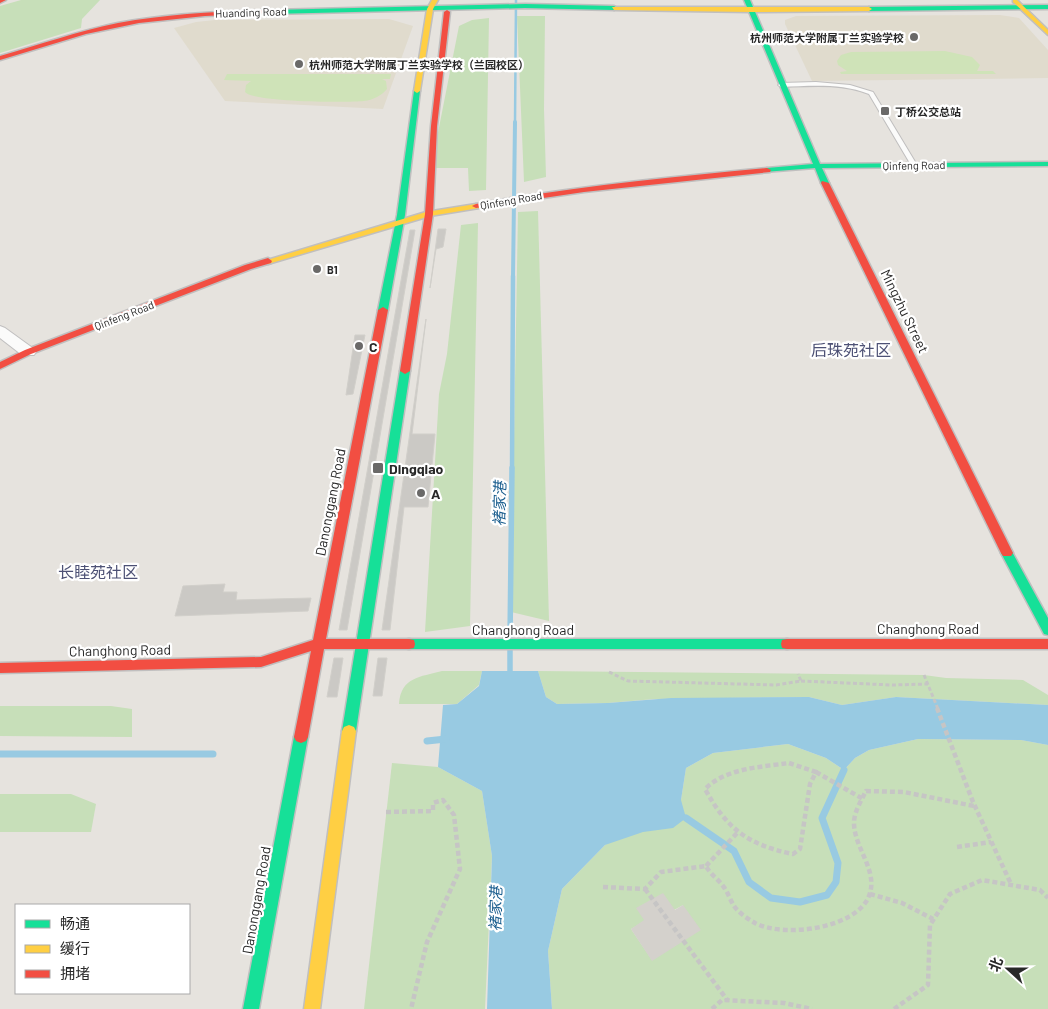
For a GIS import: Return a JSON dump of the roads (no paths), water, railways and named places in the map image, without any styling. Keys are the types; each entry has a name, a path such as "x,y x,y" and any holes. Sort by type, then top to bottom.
{"main road":[{"name":"Huanding Road","path":"0,58 96,30 151,20 189,15 259,11 433,4 482,7 1018,4 1048,7"},
{"name":"Danonggang Road","path":"251,1009 318,644 400,222 433,4"},
{"path":"312,1009 349,732 429,214 434,126 446,4"},
{"path":"1018,4 1048,33"},
{"name":"Mingzhu Street","path":"749,5 817,166 1001,542 1048,630"},
{"name":"Qinfeng Road","path":"0,366 28,352 248,267 429,214 531,196 638,182 817,166 1048,164"},
{"name":"Changhong Road","path":"0,668 260,662 318,644 1048,644"}],"street":[{"path":"0,330 28,352"}],"lane":[{"path":"781,84 859,87 871,93 914,165"}],"water":[{"path":"482,671 538,671 546,697 557,704 608,703 671,698 809,697 842,705 896,697 1048,705 1048,745 1021,740 918,739 869,750 855,758 844,770 826,758 788,744 713,753 686,768 681,800 686,818 673,828 643,832 605,845 562,889 548,951 552,1009 487,1009 492,856 482,791 438,767 443,705 457,704 479,686"}],"waterway":[{"name":"褚家港","path":"515,123 516,0"},
{"name":"褚家港","path":"513,277 515,122"},
{"name":"褚家港","path":"512,469 513,276"},
{"name":"褚家港","path":"510,639 512,468"},
{"name":"褚家港","path":"510,650 510,676"},
{"path":"427,741 446,739"},
{"path":"0,754 213,754"},
{"path":"686,818 734,851 749,882 771,898 800,902 827,895 836,882 838,863 822,818 844,770"}],"place":[{"name":"杭州师范大学附属丁兰实验学校","path":"914,37"},
{"name":"杭州师范大学附属丁兰实验学校（兰园校区）","path":"299,64"},
{"name":"丁桥公交总站","path":"885,111"},
{"name":"B1","path":"317,269"},
{"name":"C","path":"359,346"},
{"name":"Dingqiao","path":"378,468"},
{"name":"A","path":"421,493"}],"district":[{"name":"后珠苑社区","path":"851,349"},
{"name":"长睦苑社区","path":"98,571"}]}
